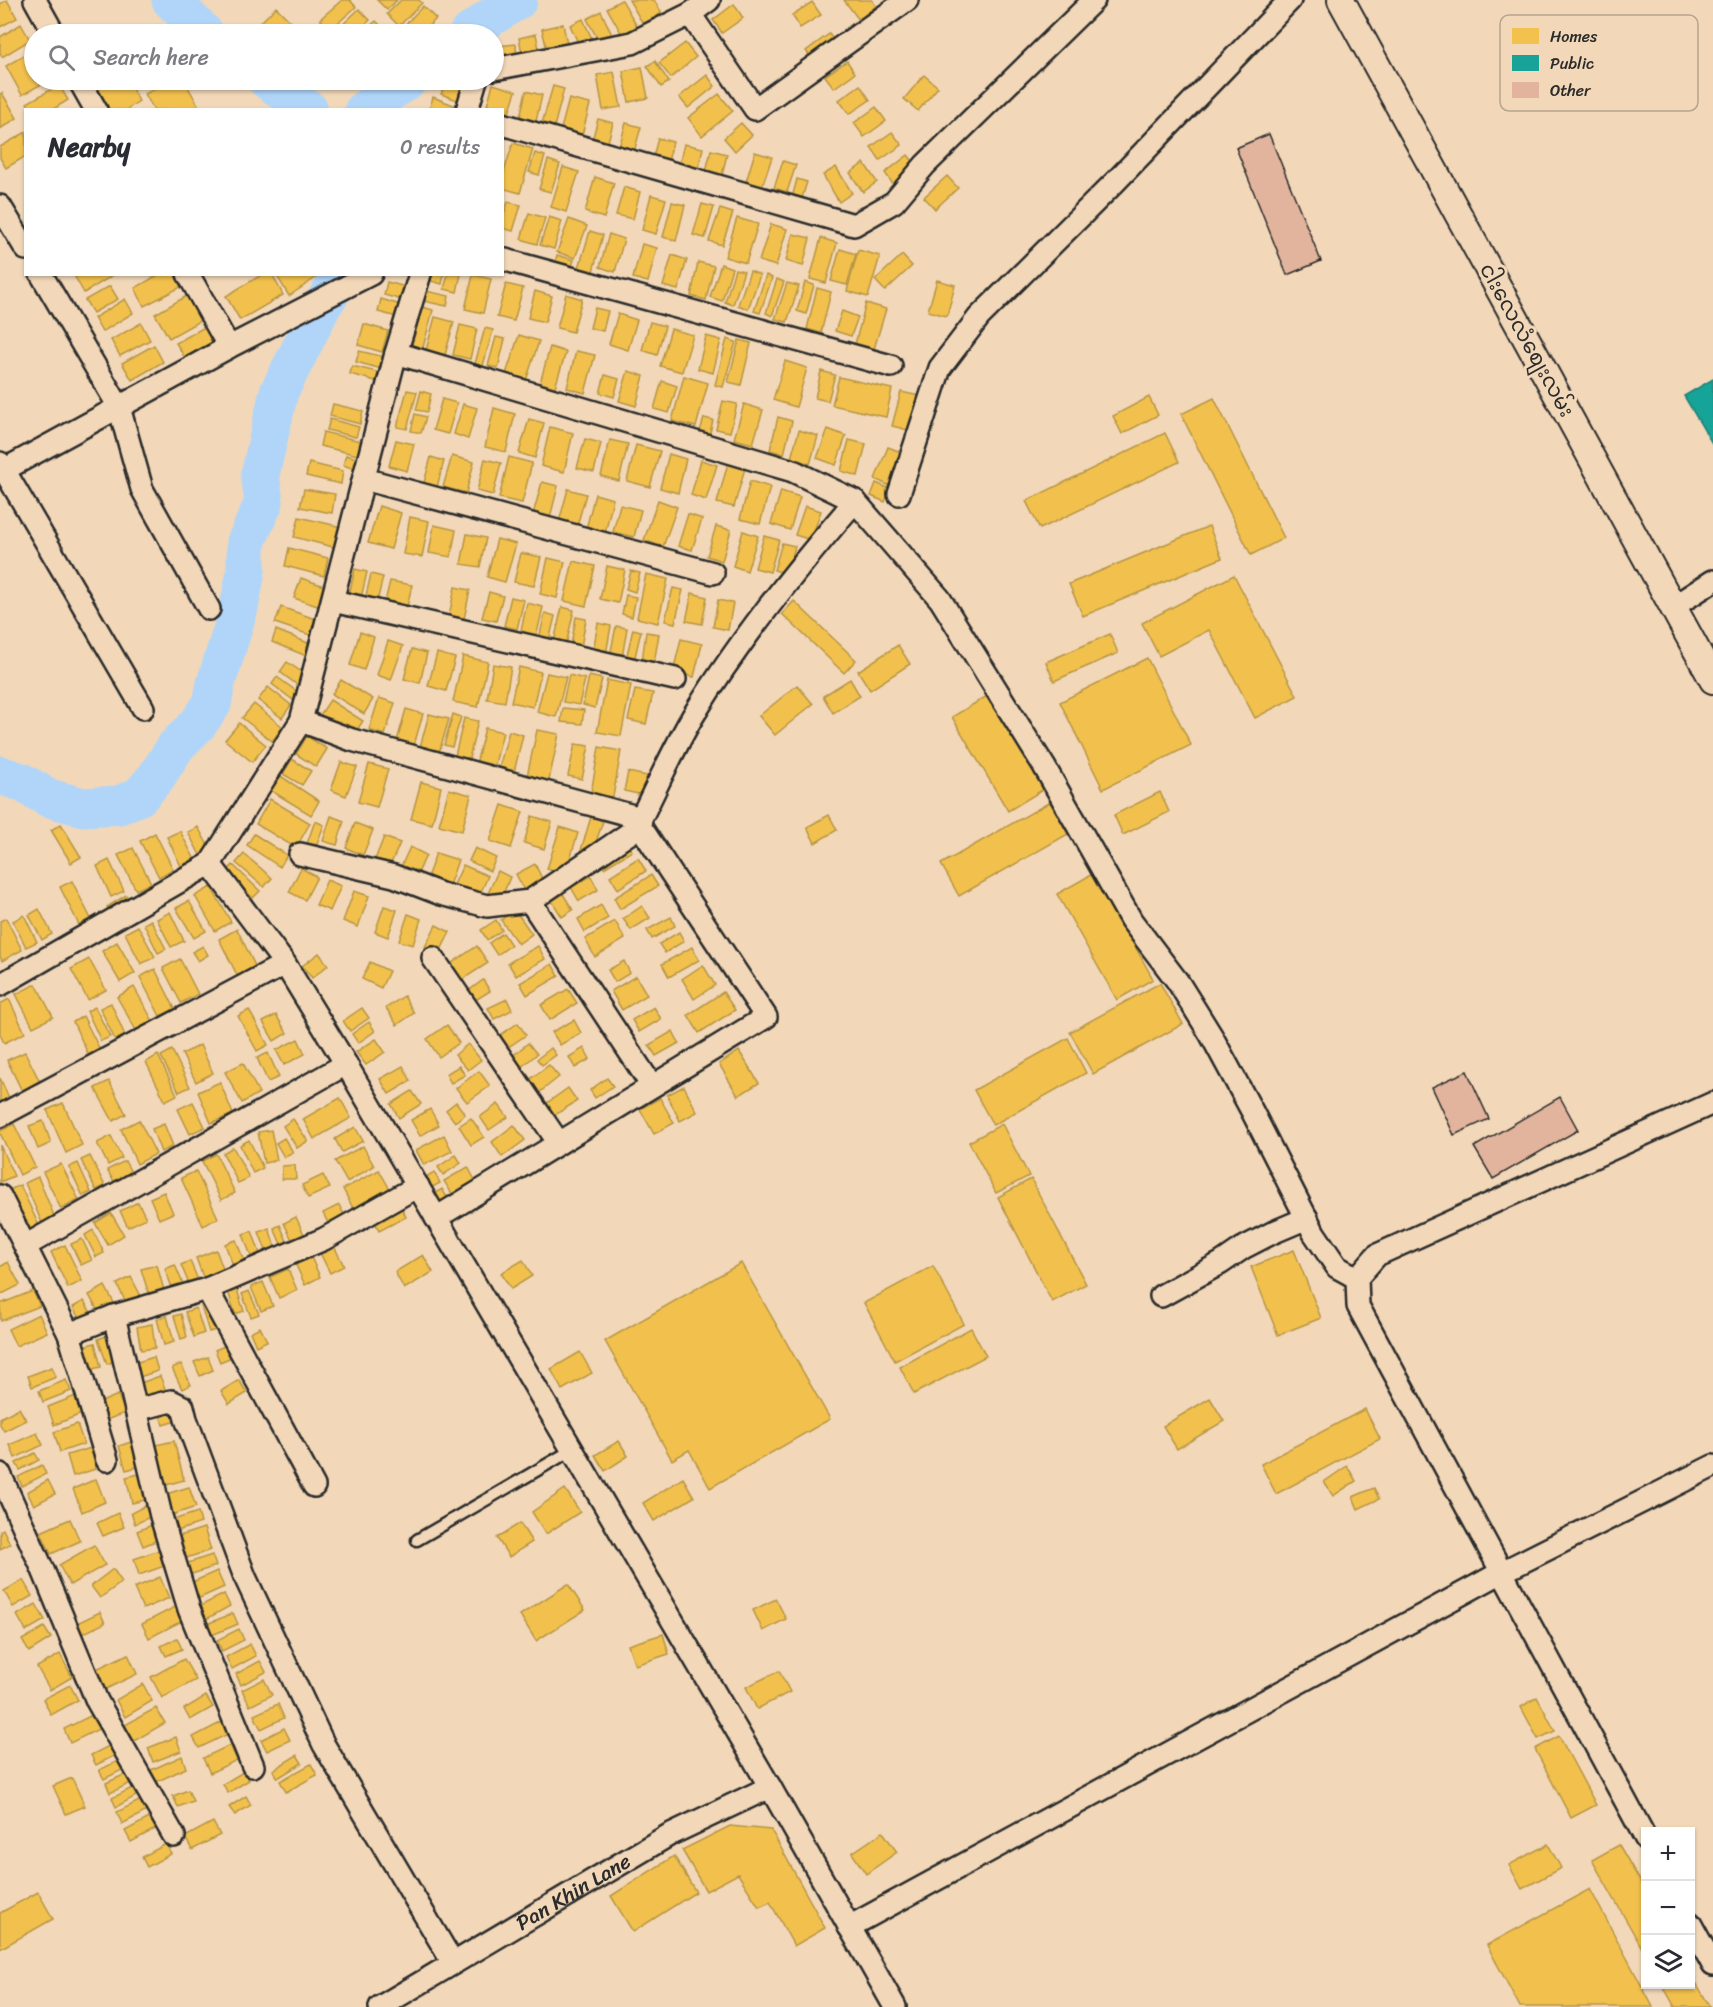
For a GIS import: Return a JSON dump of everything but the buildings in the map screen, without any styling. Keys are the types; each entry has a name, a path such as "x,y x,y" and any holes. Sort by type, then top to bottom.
{"street":[{"path":"35,0 48,24"},
{"path":"504,67 632,43 690,14 709,0"},
{"path":"690,14 755,109 907,0"},
{"path":"504,125 854,225 894,202 925,165 1094,0"},
{"path":"899,494 940,368 979,317 1115,182 1290,0"},
{"name":"ငါးလေလံစျေးလမ်း","path":"1341,0 1713,680"},
{"path":"85,90 95,108"},
{"path":"468,108 473,90"},
{"path":"0,206 24,246"},
{"path":"504,260 891,366"},
{"path":"42,276 119,407 142,489 209,609"},
{"path":"189,276 229,347"},
{"path":"143,708 1,468 368,276"},
{"path":"0,985 210,864 302,721 396,353 419,276"},
{"path":"396,353 793,471 855,501 940,599 1044,766 1131,920 1178,981 1211,1035 1314,1233 1337,1267 1358,1278"},
{"path":"364,479 713,573"},
{"path":"300,854 394,876 441,894 487,906 530,902 640,822 692,717 746,635 855,501"},
{"path":"1673,607 1713,581"},
{"path":"333,601 675,679"},
{"path":"302,721 352,740 640,822 766,1017 436,1218"},
{"path":"210,864 285,964 346,1064 770,1787 895,2007"},
{"path":"530,902 652,1086"},
{"path":"433,958 559,1143"},
{"path":"0,1116 285,964"},
{"path":"25,1246 346,1064"},
{"path":"1641,1830 1358,1306 1358,1278 1377,1255 1713,1103"},
{"path":"69,1334 114,1316 207,1288 324,1239 418,1186"},
{"path":"0,1197 69,1334 107,1460"},
{"path":"1161,1296 1221,1263 1243,1248 1307,1218"},
{"path":"207,1288 314,1486"},
{"path":"114,1316 161,1516 189,1609 253,1766"},
{"path":"136,1410 171,1401 183,1407 244,1577 324,1745 453,1964"},
{"path":"849,1927 1502,1572 1713,1466"},
{"path":"0,1474 43,1570 97,1701 174,1836"},
{"name":"Pan Khin Lane","path":"380,2007 669,1835 770,1787"},
{"path":"1695,1932 1713,1965"}],"lane":[{"path":"417,1540 572,1450"}],"waterway":[{"path":"171,0 195,24"},
{"path":"482,24 518,0"},
{"path":"281,90 306,108"},
{"path":"367,108 393,90"},
{"path":"0,775 21,782 49,798 83,807 119,805 140,796 157,776 176,746 198,724 212,704 216,683 239,608 246,571 246,542 264,502 260,475 279,392 322,306 342,276"}]}
